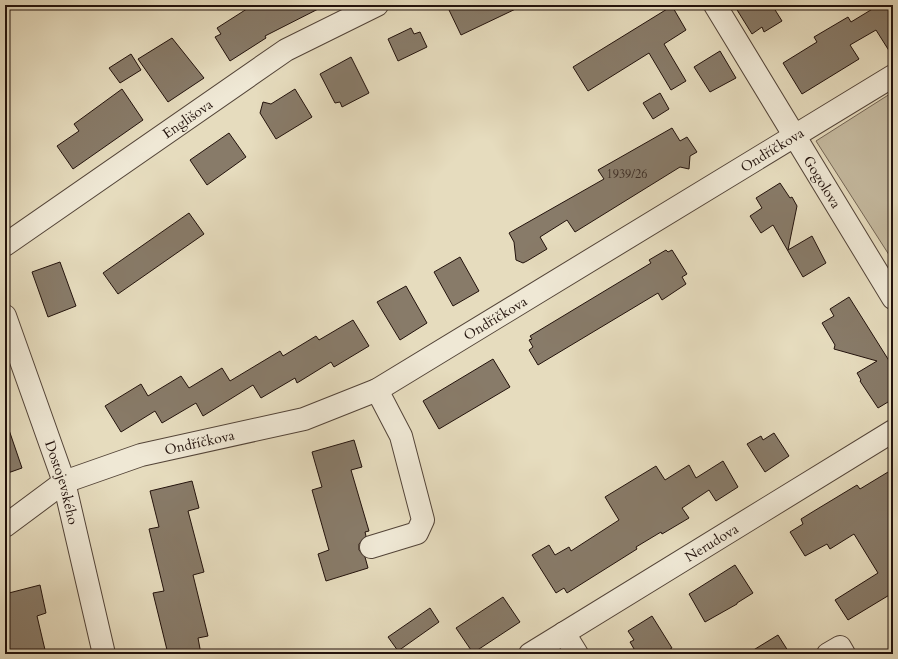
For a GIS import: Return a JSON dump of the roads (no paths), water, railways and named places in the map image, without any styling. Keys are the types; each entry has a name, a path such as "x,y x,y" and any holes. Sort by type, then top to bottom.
{"street":[{"name":"Englišova","path":"5,245 286,50 377,5"},
{"name":"Gogolova","path":"715,5 893,298"},
{"name":"Ondříčkova","path":"5,526 64,482 141,454 304,419 376,390 893,76"},
{"name":"Dostojevského","path":"5,316 64,482 104,654"},
{"path":"371,547 418,532 423,520 401,436 376,390"},
{"name":"Nerudova","path":"530,654 893,431"},
{"path":"564,633 577,654"},
{"path":"828,654 840,647 844,654"}]}
